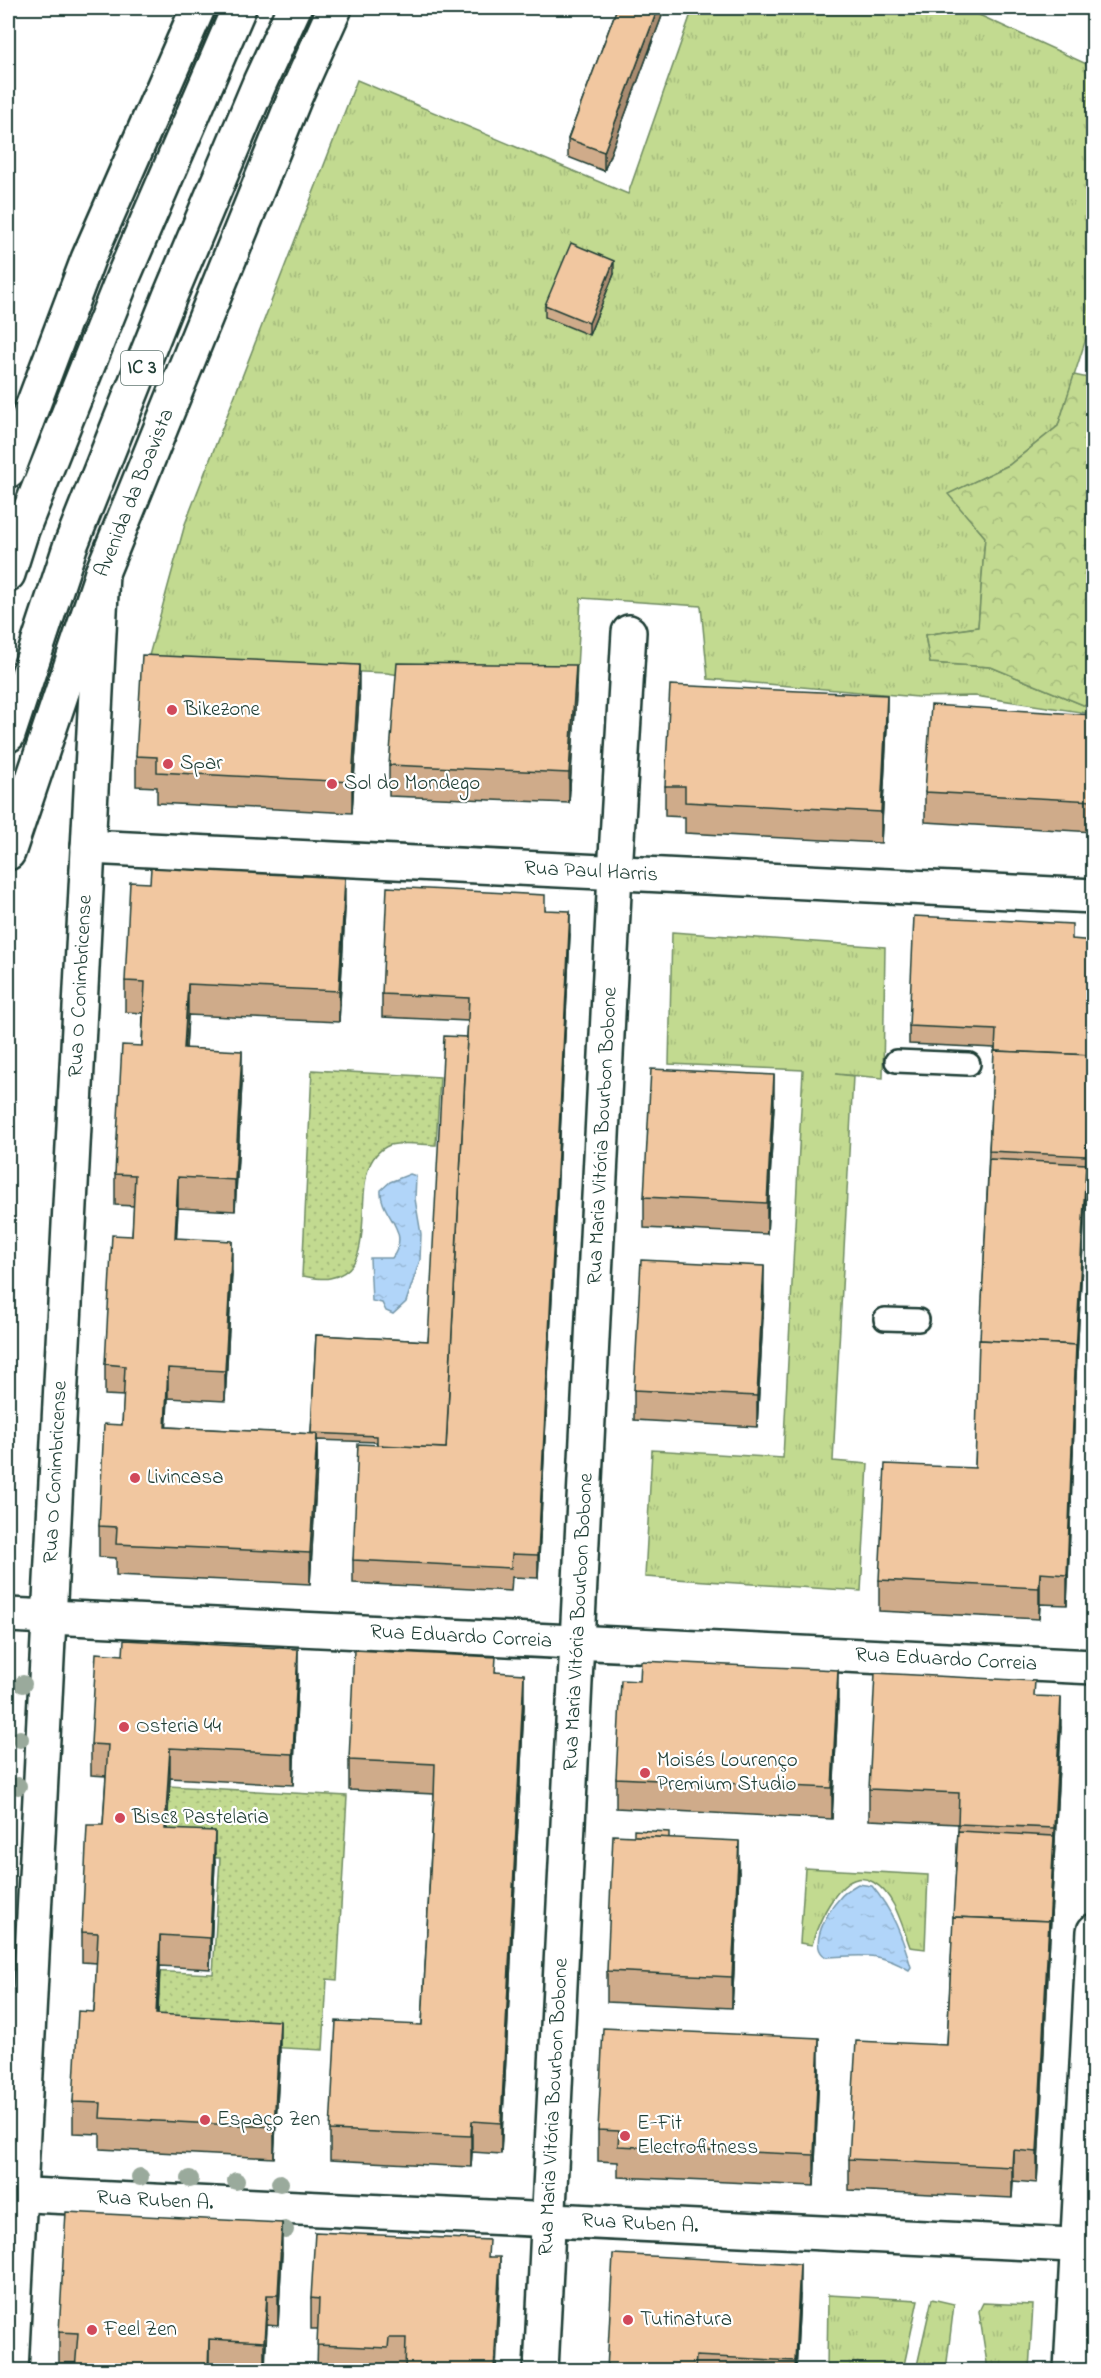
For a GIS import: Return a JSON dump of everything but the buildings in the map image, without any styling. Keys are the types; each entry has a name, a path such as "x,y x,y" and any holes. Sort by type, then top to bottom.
{"main road":[{"path":"8,471 88,259 198,8"},
{"name":"IC 3","path":"8,574 22,530 124,275 239,8"},
{"name":"Avenida da Boavista","path":"8,735 70,547 184,264 260,82 294,8"},
{"name":"Avenida da Boavista","path":"8,853 102,573 296,96 335,8"},
{"name":"Rua O Conimbricense","path":"11,2370 14,2194 49,1617 102,573"},
{"name":"Rua Maria Vitória Bourbon Bobone","path":"541,2370 629,632"},
{"name":"Rua Paul Harris","path":"88,848 1094,896"},
{"name":"Rua Eduardo Correia","path":"8,1615 1094,1667"},
{"path":"1071,2370 1085,2246 1094,1931"},
{"name":"Rua Ruben A.","path":"14,2194 1085,2246"}],"lane":[{"path":"896,1061 969,1064"},
{"path":"885,1319 918,1320"}],"green space":[{"path":"693,8 964,8 1093,67 1093,317 1058,426 1009,465 949,494 985,537 978,627 925,635 930,663 991,667 1093,709 1093,714 975,696 918,697 708,679 701,606 581,598 576,686 438,681 387,673 147,663 185,524 357,80 628,194"},
{"path":"1074,375 1093,379 1093,709 991,667 930,663 925,635 978,627 985,537 948,494 1009,465 1058,426"},
{"path":"672,932 885,947 883,1078 836,1074 853,1076 833,1461 868,1464 861,1591 645,1577 652,1450 783,1458 803,1070 669,1064"},
{"path":"312,1070 440,1077 436,1145 395,1144 375,1156 367,1173 362,1236 357,1255 348,1270 327,1279 302,1276"},
{"path":"114,1783 347,1796 337,1980 327,1979 323,2050 99,2038 103,1969 213,1974 220,1858 109,1852"},
{"path":"805,1868 928,1875 925,1949 910,1947 897,1911 887,1894 873,1882 862,1879 852,1881 833,1898 819,1923 812,1945 800,1943"},
{"path":"828,2295 918,2300 903,2370 827,2370"},
{"path":"932,2299 954,2304 946,2370 916,2370"},
{"path":"983,2303 1033,2305 1029,2370 988,2370 979,2311"}],"water":[{"path":"410,1174 416,1176 415,1199 421,1234 420,1260 406,1302 393,1314 386,1311 382,1303 372,1301 370,1258 392,1258 397,1248 399,1239 397,1231 385,1207 381,1190 390,1182"},
{"path":"858,1884 872,1886 886,1905 904,1945 911,1967 909,1970 878,1957 826,1957 821,1952 818,1945 819,1937 825,1920 841,1897"}],"place":[{"name":"Bikezone","path":"172,710"},
{"name":"Spar","path":"168,764"},
{"name":"Sol do Mondego","path":"332,784"},
{"name":"Livincasa","path":"135,1478"},
{"name":"Osteria 44","path":"124,1727"},
{"name":"Moisés Lourenço Premium Studio","path":"645,1773"},
{"name":"Bisc8 Pastelaria","path":"120,1818"},
{"name":"Espaço Zen","path":"205,2120"},
{"name":"E-Fit Electrofitness","path":"625,2136"},
{"name":"Tutinatura","path":"628,2320"},
{"name":"Feel Zen","path":"92,2330"}]}
